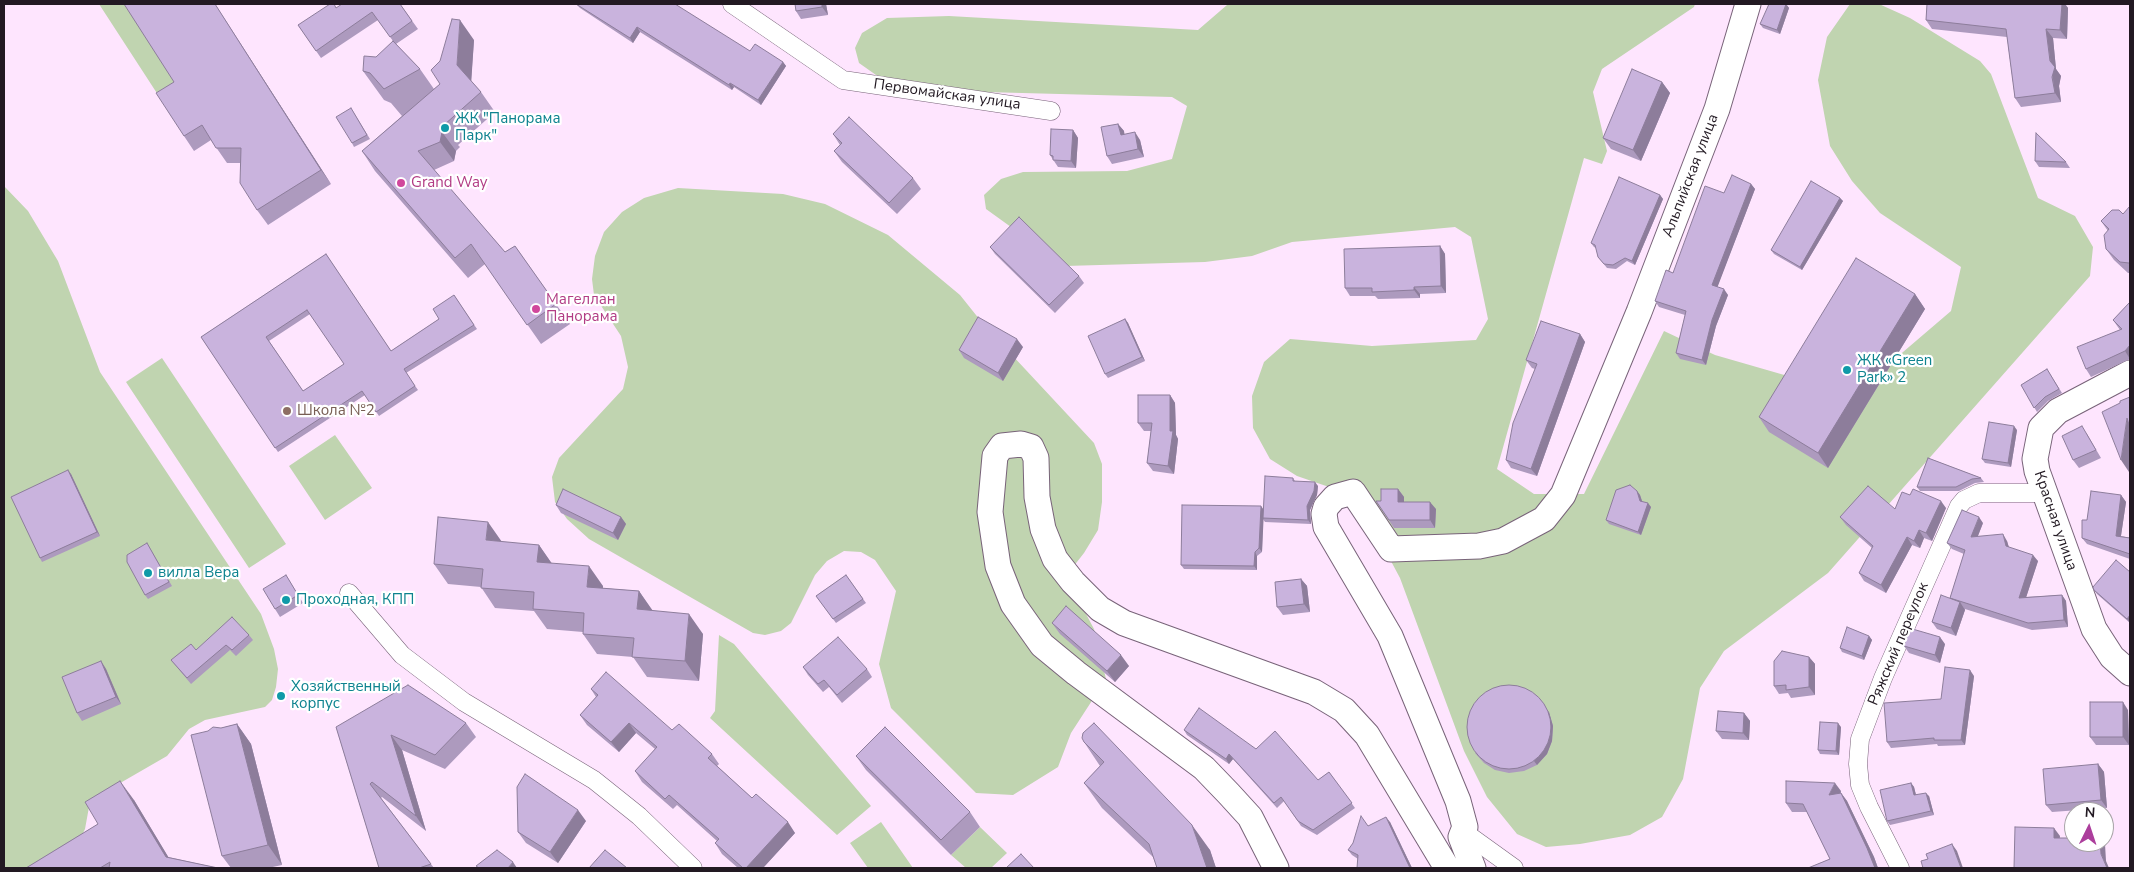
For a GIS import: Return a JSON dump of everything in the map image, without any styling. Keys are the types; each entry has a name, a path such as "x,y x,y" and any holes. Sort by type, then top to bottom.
{"street":[{"name":"Первомайская улица","path":"732,4 843,80 1051,111"},
{"name":"Альпийская улица","path":"1464,832 1464,819 1458,801 1390,636 1326,527 1324,514 1329,503 1335,497 1353,492 1391,549 1479,546 1503,541 1544,520 1562,495 1626,344 1717,109 1748,4"},
{"name":"Красная улица","path":"2130,373 2058,412 2041,428 2035,459 2037,471 2094,628 2112,657 2130,673"},
{"path":"1276,868 1250,817 1204,768 1076,674 1042,645 1013,604 998,566 990,512 995,456 1002,446 1021,444 1031,447 1036,458 1037,497 1043,529 1055,559 1073,582 1100,609 1124,623 1314,692 1344,710 1367,735 1447,868"},
{"name":"Ряжский переулок","path":"1900,868 1860,785 1858,764 1860,739 1883,678 1959,506 1964,500 1979,493 2045,493"},
{"path":"349,593 402,655 464,702 594,780 639,816 693,868"},
{"path":"1474,868 1462,837 1464,832 1514,868"}],"green space":[{"path":"99,4 125,4 180,89 162,101"},
{"path":"1695,4 1694,7 1602,69 1593,92 1607,151 1602,164 1584,158 1497,469 1534,494 1584,494 1664,331 1715,355 1812,383 1882,370 1951,311 1961,267 1880,213 1852,181 1830,146 1818,80 1827,37 1850,4 1879,4 1910,18 1980,61 1991,74 2038,198 2075,216 2093,247 2090,276 1828,573 1724,651 1700,688 1683,779 1662,817 1630,835 1580,844 1546,847 1517,834 1487,797 1464,751 1400,578 1362,507 1332,488 1297,476 1270,459 1253,428 1252,396 1264,362 1290,339 1372,346 1476,340 1488,319 1471,237 1455,227 1292,242 1252,256 1205,262 1065,266 986,209 984,195 1001,179 1023,172 1127,171 1172,159 1187,106 1172,97 947,91 876,75 859,63 855,48 862,33 887,18 949,16 1198,30 1227,5"},
{"path":"4,186 28,211 58,261 100,372 261,614 274,649 278,669 272,700 265,707 205,720 189,729 167,756 96,797 89,807 85,829 81,837 29,868 4,868"},
{"path":"678,188 783,194 825,204 888,235 960,295 984,325 1094,443 1102,464 1102,502 1098,530 1084,553 1066,576 1094,629 1106,679 1071,733 1058,767 1013,795 976,793 891,708 879,664 896,591 875,560 861,552 844,551 827,561 815,575 791,623 781,631 765,635 753,633 589,539 567,519 555,502 552,477 559,458 623,389 628,367 621,336 594,295 592,279 595,256 604,232 622,212 644,198"},
{"path":"162,358 286,544 249,568 126,382"},
{"path":"335,435 372,488 325,520 289,466"},
{"path":"719,635 734,644 871,806 837,835 710,718 715,711"},
{"path":"881,822 913,868 868,868 850,843"},
{"path":"980,827 1007,853 991,868 966,868 951,855"}],"building":[{"path":"124,4 215,4 321,170 257,210 240,183 241,148 216,148 202,125 184,136 156,93 174,82"},
{"path":"330,4 334,4 336,8 342,4 400,4 412,21 390,37 372,12 316,51 298,25"},
{"path":"576,4 675,4 750,51 755,44 783,62 758,100 730,83 729,85 637,27 630,38"},
{"path":"795,4 822,4 822,7 796,11"},
{"path":"1769,4 1786,4 1777,30 1760,24"},
{"path":"1927,4 2062,4 2060,30 2046,29 2050,61 2055,67 2052,77 2055,93 2015,98 2006,29 1926,20"},
{"path":"452,19 460,20 457,65 481,92 444,125 447,128 442,132 440,142 418,151 505,252 515,246 556,304 527,325 471,244 455,258 362,151 440,84 431,70 440,61"},
{"path":"393,41 420,69 384,89 370,73 363,71 364,56 376,57"},
{"path":"1632,69 1662,82 1633,150 1603,138"},
{"path":"351,108 367,135 352,143 336,117"},
{"path":"849,117 913,178 889,203 834,151 842,143 833,134"},
{"path":"1118,124 1121,135 1135,132 1138,149 1107,156 1101,127"},
{"path":"1051,129 1073,130 1071,161 1053,160 1053,156 1050,155"},
{"path":"2036,133 2066,162 2035,161"},
{"path":"1732,175 1751,184 1712,285 1724,289 1712,320 1702,360 1676,353 1686,311 1655,301 1666,270 1673,273 1705,186 1724,193"},
{"path":"1619,177 1660,195 1632,261 1625,258 1613,265 1604,264 1598,257 1595,245 1591,243"},
{"path":"1811,181 1840,198 1800,267 1771,250"},
{"path":"2130,206 2130,264 2120,262 2106,249 2104,235 2109,229 2101,221 2112,210 2119,210 2123,214"},
{"path":"1019,217 1079,276 1049,305 990,247"},
{"path":"1440,246 1441,286 1414,287 1414,290 1372,292 1372,288 1345,288 1344,249"},
{"path":"326,254 391,351 439,319 433,309 454,295 474,325 404,369 415,386 376,412 362,391 275,448 201,337","holes":["307,310 344,364 303,391 266,337"]},
{"name":"ЖК «Green Park» 2","path":"1856,258 1915,294 1818,453 1759,417"},
{"path":"2130,302 2130,345 2125,351 2086,369 2077,347 2122,329 2113,320"},
{"path":"978,317 1017,339 998,373 959,350"},
{"path":"1125,319 1142,357 1105,374 1088,336"},
{"path":"1541,321 1580,334 1531,469 1506,460 1513,423 1537,364 1526,360"},
{"path":"2047,369 2059,389 2045,397 2034,408 2021,385"},
{"path":"1138,395 1170,395 1170,431 1173,431 1168,466 1147,463 1152,423 1138,423"},
{"path":"2130,397 2130,428 2127,418 2121,460 2102,412"},
{"path":"1989,422 2014,426 2008,463 1982,459"},
{"path":"2082,426 2096,450 2073,460 2062,436"},
{"path":"1928,458 1981,478 1972,479 1956,487 1917,487"},
{"path":"68,470 97,532 40,558 11,497"},
{"path":"1265,476 1293,478 1293,481 1315,482 1314,491 1307,506 1308,520 1263,518"},
{"path":"1630,485 1637,491 1640,501 1648,503 1638,532 1606,520 1616,490"},
{"path":"1868,486 1895,509 1902,492 1910,495 1913,489 1941,501 1926,533 1919,530 1914,541 1907,537 1881,585 1859,573 1873,546 1840,517"},
{"path":"563,489 621,517 613,533 556,505"},
{"path":"1381,489 1398,489 1398,502 1430,502 1430,520 1389,520 1376,501 1381,501"},
{"path":"2091,491 2121,495 2116,536 2130,538 2130,554 2082,538 2082,520 2087,520"},
{"path":"1182,505 1261,506 1259,548 1255,552 1254,566 1181,565"},
{"path":"1962,510 1979,517 1971,537 2003,534 2006,546 2033,555 2019,598 2062,595 2064,620 2028,623 1950,598 1965,550 1947,543"},
{"path":"438,517 488,522 486,540 539,545 537,562 589,566 587,587 639,591 637,609 689,614 685,661 632,657 634,638 583,634 584,613 533,609 534,592 481,588 483,569 434,564"},
{"path":"147,543 169,582 145,595 127,562 127,555"},
{"path":"2116,560 2130,572 2130,615 2127,619 2093,587"},
{"path":"286,575 298,595 275,609 263,589"},
{"path":"846,575 863,599 833,619 816,596"},
{"path":"1301,579 1304,604 1277,607 1275,582"},
{"path":"1941,595 1960,602 1951,628 1932,622"},
{"path":"1066,606 1121,655 1107,671 1052,623"},
{"path":"232,617 249,635 232,650 226,645 187,678 171,660 191,644 196,650"},
{"path":"1847,627 1869,636 1862,656 1840,648"},
{"path":"1909,628 1940,637 1935,655 1904,646"},
{"path":"838,637 867,669 837,695 824,680 818,684 803,667"},
{"path":"1782,651 1809,657 1809,687 1786,690 1786,685 1774,686 1774,661"},
{"path":"101,661 116,697 77,713 62,677"},
{"path":"1945,667 1970,670 1961,740 1934,740 1934,738 1887,742 1884,703 1941,699"},
{"path":"606,672 672,730 679,724 712,754 708,758 752,798 756,794 788,822 746,868 743,868 715,843 719,839 669,795 665,799 635,771 657,747 629,723 611,742 580,715 598,695 591,689"},
{"path":"408,685 466,723 435,755 391,735 416,816 372,782 370,784 431,864 419,868 379,868 336,727"},
{"path":"1509,685 1532,692 1544,704 1551,727 1544,750 1532,762 1509,769 1486,762 1474,750 1467,727 1474,704 1486,692"},
{"path":"2090,702 2123,702 2123,737 2090,737"},
{"path":"1199,708 1256,749 1275,731 1318,780 1329,772 1352,803 1313,830 1298,821 1281,797 1274,803 1229,754 1226,759 1184,730"},
{"path":"1718,711 1744,713 1743,733 1716,731"},
{"path":"1820,722 1838,723 1836,751 1818,750"},
{"path":"1094,723 1192,825 1207,868 1157,868 1149,844 1084,783 1104,762 1082,738 1083,733"},
{"path":"237,724 268,845 222,856 191,735 208,731 213,727 221,728"},
{"path":"885,727 970,812 941,840 856,756"},
{"path":"2098,764 2101,800 2046,805 2043,769"},
{"path":"525,774 578,810 550,852 518,832 517,787"},
{"path":"120,781 166,857 218,868 109,868 110,862 100,868 26,868 98,824 85,802"},
{"path":"1786,781 1835,783 1829,795 1841,793 1875,868 1808,868 1830,859 1803,804 1786,803"},
{"path":"1911,783 1914,795 1926,793 1931,811 1887,821 1880,790"},
{"path":"1361,816 1368,826 1386,817 1410,868 1357,868 1358,855 1348,850 1353,843"},
{"path":"2015,827 2054,828 2054,838 2064,838 2064,852 2101,852 2107,868 2014,868"},
{"path":"1952,844 1961,868 1923,868 1921,861 1928,859 1926,854"},
{"path":"497,850 513,862 508,868 479,868 476,866"},
{"path":"605,850 627,868 589,868"},
{"path":"1021,854 1034,868 1006,868"}],"place":[{"name":"ЖК \"Панорама Парк\"","path":"445,128"},
{"name":"Grand Way","path":"401,183"},
{"name":"Магеллан Панорама","path":"536,309"},
{"name":"ЖК «Green Park» 2","path":"1847,370"},
{"name":"Школа №2","path":"287,411"},
{"name":"вилла Вера","path":"148,573"},
{"name":"Проходная, КПП","path":"286,600"},
{"name":"Хозяйственный корпус","path":"281,696"}]}
